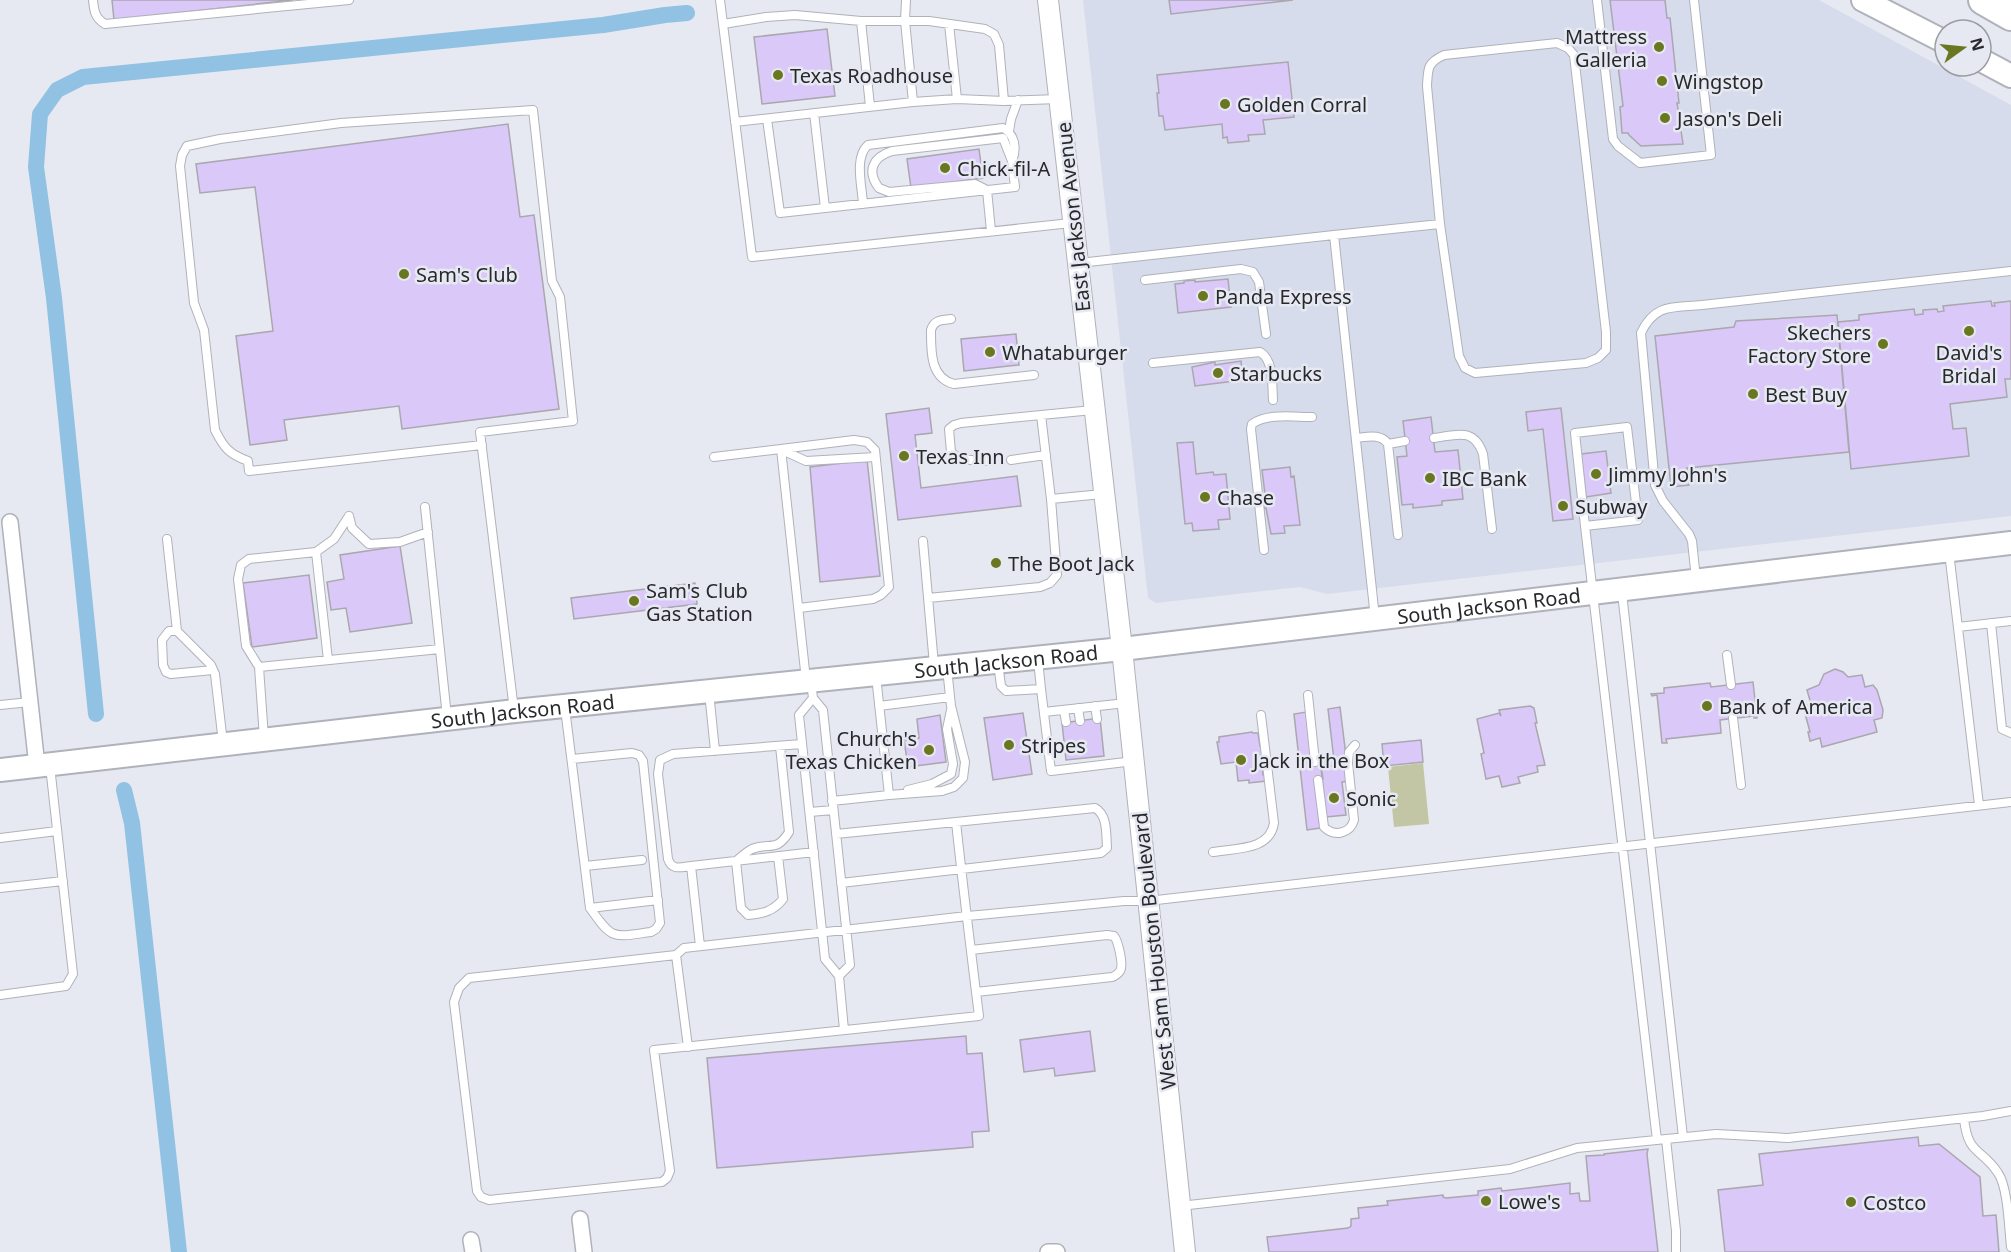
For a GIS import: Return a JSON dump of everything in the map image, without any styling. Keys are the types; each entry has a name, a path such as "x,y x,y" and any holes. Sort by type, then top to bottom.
{"highway":[{"path":"1983,0 2011,16"}],"main road":[{"path":"1863,0 1933,36"},
{"path":"1993,66 2011,76"},
{"name":"South Jackson Road","path":"0,770 514,711 709,692 810,687 876,674 1122,649 2011,543"}],"street":[{"name":"East Jackson Avenue","path":"1048,0 1122,649"},
{"path":"10,522 30,702 43,765"},
{"name":"West Sam Houston Boulevard","path":"1122,649 1185,1252"},
{"path":"580,1219 584,1252"}],"lane":[{"path":"93,0 94,14 99,21 105,24 349,0"},
{"path":"720,0 752,257 1073,222"},
{"path":"906,0 905,21 913,102"},
{"path":"1597,0 1613,139 1618,146 1640,163 1711,155 1694,0"},
{"path":"723,24 795,15 861,21 930,21 985,29 994,34 999,45 1004,101"},
{"path":"861,21 870,106"},
{"path":"949,24 957,99"},
{"path":"1557,43 1568,48 1574,55 1606,332 1606,350 1598,358 1586,363 1475,373 1465,368 1455,340 1440,224 1427,86 1428,69 1434,60 1444,56 1557,43"},
{"path":"735,122 913,102 957,99 1004,101 1060,99"},
{"path":"1009,131 1018,100"},
{"path":"482,445 249,471 248,461 233,456 222,444 215,430 204,330 194,303 180,166 187,146 220,139 341,123 533,110 552,281 560,297 573,421 480,432 482,445 514,711"},
{"path":"814,113 825,208"},
{"path":"767,118 780,213 1015,187 1012,160 1003,138 892,151 879,157 873,163 872,175 875,183 885,191 975,184 987,190"},
{"path":"863,204 860,158 862,150 868,145 1003,128 1013,137 1015,153 1012,160"},
{"path":"987,190 991,231"},
{"path":"1078,263 1440,224"},
{"path":"1334,235 1375,619"},
{"path":"1145,280 1247,269 1253,272 1259,282 1266,334"},
{"path":"1696,581 1692,541 1662,501 1655,484 1641,333 1653,314 1663,310 1702,305 2011,271"},
{"path":"951,319 932,324 935,367 938,376 954,384 1034,375"},
{"path":"1153,363 1260,352 1265,355 1269,363 1273,400"},
{"path":"989,462 963,460 955,456 951,452 949,429 954,424 1095,410"},
{"path":"928,598 1040,587 1050,583 1057,575 1041,415"},
{"path":"1264,550 1252,424 1262,419 1285,416 1312,417"},
{"path":"1585,526 1638,520 1627,428 1575,433 1585,526 1623,846 1676,1231 1676,1252"},
{"path":"1434,438 1464,434 1470,436 1480,446 1483,454 1492,529"},
{"path":"1356,438 1379,436 1388,444 1398,535"},
{"path":"714,457 854,440 867,442 875,450 889,587 873,599 799,608"},
{"path":"1388,444 1405,441"},
{"path":"781,449 806,461 875,457"},
{"path":"781,449 810,687 823,710 850,965 839,976"},
{"path":"1011,460 1046,455"},
{"path":"1051,499 1105,494"},
{"path":"425,507 447,719"},
{"path":"265,740 259,667 246,646 238,579 241,565 249,559 316,552 334,538 349,516 352,528 369,544 399,542 428,532"},
{"path":"167,539 177,630 211,665 215,674 223,745"},
{"path":"832,801 942,791 954,787 963,778 964,762 950,697 941,668 928,598 923,542"},
{"path":"1949,551 1979,805"},
{"path":"316,552 328,660"},
{"path":"1621,590 1683,1137"},
{"path":"1958,627 2011,621"},
{"path":"1991,623 2002,729 2011,733"},
{"path":"177,630 170,631 162,640 163,665 166,672 171,674 213,670"},
{"path":"259,667 440,649"},
{"path":"1727,655 1731,685"},
{"path":"1037,658 1051,771 1071,764 1134,761"},
{"path":"998,662 1001,686 1006,691 1041,689"},
{"path":"876,674 889,795"},
{"path":"810,687 799,715 825,959 839,976 844,1030"},
{"path":"709,692 715,751"},
{"path":"1308,696 1316,762"},
{"path":"879,706 950,697"},
{"path":"0,705 30,702"},
{"path":"1044,712 1128,702"},
{"path":"565,706 590,908 606,931 615,936 651,932 660,923 643,761 639,755 632,753 572,759"},
{"path":"889,795 932,784 951,774 952,764 947,729 951,706"},
{"path":"1095,706 1096,719"},
{"path":"1078,708 1080,721"},
{"path":"1064,710 1066,722"},
{"path":"1213,852 1256,845 1267,840 1273,830 1261,715"},
{"path":"1733,718 1741,785"},
{"path":"802,744 673,754 660,760 658,774 668,859 670,865 675,868 814,852"},
{"path":"1317,780 1324,827 1334,833 1345,831 1353,824 1348,763 1349,752 1355,745"},
{"path":"736,861 752,849 774,847 782,842 789,832 780,746"},
{"path":"0,995 66,986 73,974 57,831 43,765"},
{"path":"956,822 961,870 967,916 979,1016 654,1050 670,1171 667,1178 662,1182 489,1200 481,1197 477,1191 454,1002 459,988 469,978 676,955 684,948 700,946 967,916 1124,901 1148,901 2011,802"},
{"path":"836,834 1095,808 1103,815 1107,848 1101,853 841,883"},
{"path":"810,812 833,810"},
{"path":"0,838 57,831"},
{"path":"736,861 741,908 748,915 762,914 778,906 783,899 778,856"},
{"path":"585,866 642,860"},
{"path":"692,866 700,946"},
{"path":"0,888 63,881"},
{"path":"590,908 658,900"},
{"path":"971,950 1107,935 1114,936 1118,941 1122,968 1112,977 976,992"},
{"path":"676,955 688,1047"},
{"path":"1180,1206 1510,1169 1577,1148 1716,1134 1788,1138 1964,1119 2011,1111"},
{"path":"1964,1119 1968,1140 1998,1172 2003,1182 2011,1247"}],"shaded area":[{"path":"1083,0 1819,0 1933,62 1933,78 1962,78 2011,105 2011,516 1327,594 1300,587 1156,603 1148,598"}],"green space":[{"path":"1423,763 1429,824 1394,827 1388,767"}],"building":[{"path":"112,0 293,0 114,20"},
{"path":"1169,0 1293,0 1171,14"},
{"path":"1610,0 1665,0 1667,18 1670,18 1683,144 1641,146 1628,133 1622,133 1620,107 1623,106"},
{"path":"827,29 835,96 762,104 754,37"},
{"name":"Golden Corral","path":"1288,62 1294,117 1263,120 1265,134 1248,135 1249,141 1228,143 1227,137 1223,138 1222,124 1165,130 1163,116 1159,116 1157,75"},
{"name":"Sam's Club","path":"508,124 520,217 534,215 559,409 402,429 399,406 284,420 287,440 250,445 236,336 273,331 255,187 200,193 196,164"},
{"name":"Chick-fil-A","path":"979,149 983,178 911,188 907,159"},
{"name":"Panda Express","path":"1228,279 1231,307 1178,313 1175,284 1184,283 1184,281"},
{"path":"1991,301 1992,306 1995,306 1994,303 2011,301 2011,379 2005,379 2007,397 1950,404 1953,429 1966,428 1969,456 1851,469 1838,322 1859,320 1859,315 1914,309 1915,315 1923,314 1923,310 1944,311 1943,306"},
{"name":"Best Buy","path":"1837,315 1849,452 1687,468 1689,485 1671,487 1655,336 1734,327 1736,321"},
{"name":"Whataburger","path":"1016,334 1019,365 964,371 961,339"},
{"name":"Starbucks","path":"1241,361 1243,380 1195,386 1192,367 1215,362 1215,365"},
{"name":"Texas Inn","path":"929,408 932,433 915,435 921,488 1017,476 1021,506 898,520 886,414"},
{"path":"1561,408 1573,519 1553,521 1543,429 1528,431 1526,412"},
{"name":"IBC Bank","path":"1431,417 1435,452 1458,450 1463,499 1442,501 1442,505 1413,508 1413,504 1402,505 1397,457 1407,456 1403,421"},
{"name":"Chase","path":"1193,442 1196,474 1213,472 1214,475 1226,474 1230,519 1218,520 1219,529 1193,531 1192,523 1185,524 1177,443"},
{"name":"Jimmy John's","path":"1606,451 1611,493 1586,497 1581,454"},
{"path":"867,460 880,576 820,582 810,467"},
{"path":"1290,467 1291,477 1294,476 1300,525 1284,526 1285,533 1271,534 1266,508 1264,508 1262,470"},
{"path":"400,546 412,623 350,632 346,608 331,610 327,582 344,579 340,555"},
{"path":"309,575 317,638 252,647 243,583"},
{"name":"Sam's Club Gas Station","path":"695,583 697,604 574,619 571,598"},
{"path":"1835,669 1848,677 1862,675 1865,687 1873,685 1877,690 1883,710 1882,718 1874,720 1877,732 1822,747 1820,738 1810,741 1803,706 1811,704 1807,690 1819,685 1824,674"},
{"name":"Bank of America","path":"1753,682 1757,718 1754,716 1720,720 1721,733 1666,739 1667,743 1662,743 1657,695 1652,696 1651,694 1664,693 1664,688 1710,683 1711,687"},
{"path":"1530,706 1534,708 1537,723 1535,723 1545,765 1537,766 1538,772 1518,777 1520,783 1502,787 1499,776 1486,779 1481,754 1484,753 1477,719 1499,713 1501,716 1499,710"},
{"path":"1340,707 1347,764 1321,767 1323,779 1315,780 1320,828 1307,830 1294,714 1306,712 1312,762 1334,760 1328,709"},
{"path":"1023,713 1032,774 993,780 984,718"},
{"path":"940,715 946,762 908,767 904,740 919,738 917,719"},
{"path":"1100,718 1104,756 1066,760 1062,723"},
{"name":"Jack in the Box","path":"1258,733 1260,746 1263,746 1264,756 1261,756 1266,781 1249,783 1249,780 1238,781 1236,762 1221,764 1217,742 1219,742 1219,737"},
{"path":"1421,740 1423,762 1384,766 1382,744"},
{"name":"Sonic","path":"1347,764 1349,781 1342,782 1346,815 1326,817 1321,767"},
{"path":"1090,1031 1095,1071 1055,1076 1054,1068 1024,1072 1020,1040"},
{"path":"966,1036 967,1054 982,1053 989,1131 972,1132 973,1147 717,1168 707,1058"},
{"name":"Costco","path":"1918,1137 1919,1146 1939,1144 1980,1177 1983,1216 1996,1215 1999,1252 1725,1252 1718,1190 1763,1185 1759,1154"},
{"name":"Lowe's","path":"1648,1149 1658,1252 1269,1252 1267,1237 1348,1228 1351,1226 1351,1219 1359,1218 1358,1208 1388,1205 1387,1201 1443,1195 1446,1198 1478,1195 1478,1191 1501,1188 1502,1191 1570,1183 1570,1194 1579,1193 1580,1201 1590,1201 1586,1156"}],"waterway":[{"path":"96,714 54,298 36,167 40,114 57,90 83,77 603,25 687,13"},
{"path":"124,790 132,823 179,1252"}],"place":[{"name":"Mattress Galleria","path":"1659,47"},
{"name":"Texas Roadhouse","path":"778,75"},
{"name":"Wingstop","path":"1662,81"},
{"name":"Golden Corral","path":"1225,104"},
{"name":"Jason's Deli","path":"1665,118"},
{"name":"Chick-fil-A","path":"945,168"},
{"name":"Sam's Club","path":"404,274"},
{"name":"Panda Express","path":"1203,296"},
{"name":"David's Bridal","path":"1969,331"},
{"name":"Skechers Factory Store","path":"1883,344"},
{"name":"Whataburger","path":"990,352"},
{"name":"Starbucks","path":"1218,373"},
{"name":"Best Buy","path":"1753,394"},
{"name":"Texas Inn","path":"904,456"},
{"name":"Jimmy John's","path":"1596,474"},
{"name":"IBC Bank","path":"1430,478"},
{"name":"Chase","path":"1205,497"},
{"name":"Subway","path":"1563,506"},
{"name":"The Boot Jack","path":"996,563"},
{"name":"Sam's Club Gas Station","path":"634,601"},
{"name":"Bank of America","path":"1707,706"},
{"name":"Stripes","path":"1009,745"},
{"name":"Church's Texas Chicken","path":"929,750"},
{"name":"Jack in the Box","path":"1241,760"},
{"name":"Sonic","path":"1334,798"},
{"name":"Lowe's","path":"1486,1201"},
{"name":"Costco","path":"1851,1202"}]}
